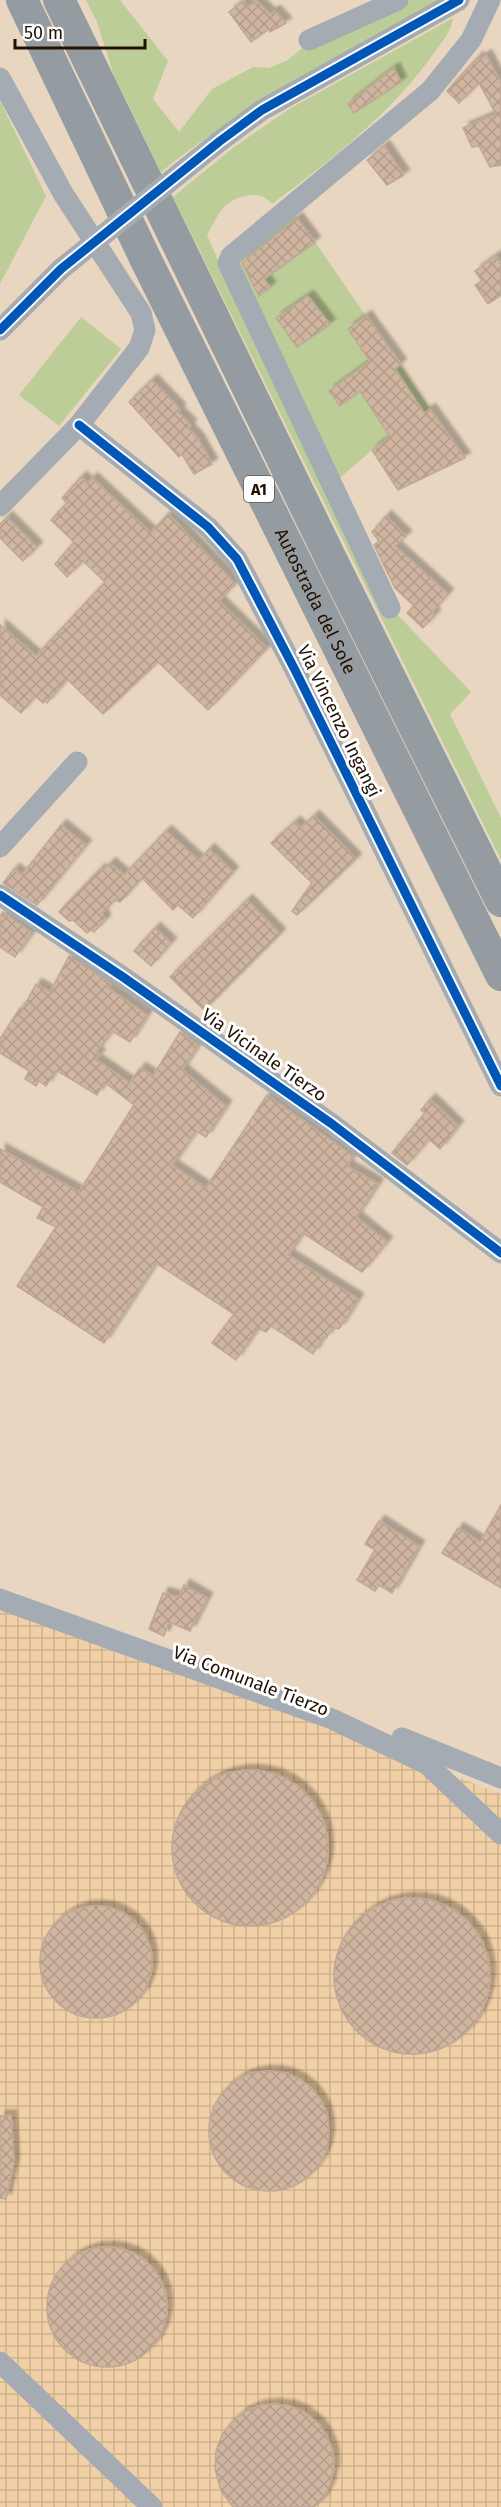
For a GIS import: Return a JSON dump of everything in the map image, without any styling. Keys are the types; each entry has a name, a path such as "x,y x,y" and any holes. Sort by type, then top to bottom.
{"highway":[{"path":"2,0 145,258"},
{"name":"Autostrada del Sole","path":"22,0 145,258 501,975"},
{"name":"Autostrada del Sole","path":"59,0 330,559 501,901"}],"street":[{"path":"309,40 399,0"},
{"path":"0,330 61,269 262,110 459,0"},
{"path":"390,608 228,262 231,256 430,91 471,40 489,0"},
{"path":"0,78 64,195 144,322 145,330 139,348 79,425 0,506"},
{"name":"Via Vincenzo Ingangi","path":"79,425 208,527 237,559 290,660 501,1086"},
{"path":"0,847 77,762"},
{"name":"Via Vicinale Tierzo","path":"0,895 123,977 332,1124 501,1253"},
{"name":"Via Comunale Tierzo","path":"0,1586 430,1749 501,1779"},
{"path":"0,1599 332,1719 427,1764 501,1834"},
{"path":"0,2362 152,2507"}],"shaded area":[{"path":"0,1599 501,1794 501,2507 0,2507"}],"green space":[{"path":"86,0 120,0 168,61 153,99 179,132 212,89 253,67 269,68 288,60 306,45 406,0 442,0 262,101 161,172 114,76 97,22"},
{"path":"453,18 446,37 417,75 359,135 272,204 257,195 231,201 222,210 207,235 250,333 396,613 471,692 450,714 501,818 501,860 173,197 234,147 291,108"},
{"path":"0,101 46,196 0,284"},
{"path":"295,213 430,409 372,450 335,482 236,261"},
{"path":"81,317 121,349 59,426 19,395"}],"building":[{"path":"244,1 247,7 257,1 270,14 275,11 286,23 270,32 269,29 251,42 229,12"},
{"path":"486,55 501,83 501,165 490,167 479,146 472,147 463,128 496,114 479,83 459,103 447,91 478,57 479,60"},
{"path":"394,68 401,82 354,113 348,104"},
{"path":"384,146 404,175 387,185 367,160"},
{"path":"297,218 315,242 264,279 270,287 259,296 242,263"},
{"path":"496,256 501,264 501,295 488,304 475,285 482,281 475,271"},
{"path":"308,296 330,324 297,347 276,318"},
{"path":"366,316 401,364 395,369 424,413 430,409 465,458 398,490 372,450 390,437 360,391 340,406 329,391 370,361 348,329"},
{"path":"152,380 180,409 178,412 191,425 188,428 198,439 212,464 194,474 182,454 179,457 129,402"},
{"path":"81,477 88,483 92,478 151,533 168,514 235,584 219,601 267,648 208,710 158,662 103,714 67,679 47,703 44,701 43,703 35,696 21,713 0,695 0,625 36,656 105,582 83,561 67,577 55,564 74,542 51,520 67,503 62,498"},
{"path":"386,516 406,536 395,546 448,594 432,612 435,615 423,628 407,613 414,606 395,588 374,545 379,541 372,532"},
{"path":"7,517 37,547 23,561 0,538 0,524"},
{"path":"314,816 356,859 297,915 292,911 312,883 271,843 295,822 301,828"},
{"path":"61,825 86,845 37,905 3,883 14,869 22,875"},
{"path":"166,831 199,861 209,849 233,872 193,918 178,905 173,910 142,878 120,902 115,900 102,913 105,920 94,932 91,930 87,933 73,920 69,921 59,912 100,869 103,871 110,863 124,875"},
{"path":"247,900 280,934 204,1010 170,977"},
{"path":"3,912 32,933 15,957 0,947 0,916"},
{"path":"155,928 171,943 151,966 134,951"},
{"path":"69,956 111,984 108,988 147,1015 130,1042 112,1031 96,1052 100,1055 95,1059 130,1083 140,1068 153,1076 180,1032 198,1045 182,1070 226,1106 206,1137 196,1131 172,1165 206,1188 267,1095 353,1156 347,1166 378,1184 356,1217 387,1242 362,1272 303,1233 288,1255 358,1299 339,1329 333,1327 326,1338 323,1337 313,1354 271,1326 266,1332 258,1328 236,1360 212,1343 234,1314 156,1263 104,1343 17,1286 56,1227 37,1218 43,1207 0,1182 0,1149 79,1192 134,1105 104,1082 97,1095 56,1070 46,1086 39,1081 36,1086 25,1079 29,1071 0,1053 0,1039 20,1008 22,1010 36,984 50,992"},
{"path":"430,1099 458,1126 440,1149 429,1139 407,1165 392,1153 425,1113 421,1110"},
{"path":"501,1505 501,1588 442,1553 458,1528 480,1542"},
{"path":"379,1521 419,1546 392,1593 379,1585 375,1591 357,1580 375,1550 365,1544"},
{"path":"184,1585 207,1598 190,1631 169,1622 164,1636 149,1629 163,1593 179,1597"},
{"path":"250,1770 265,1771 280,1776 294,1783 305,1793 315,1804 322,1818 327,1833 327,1863 322,1878 315,1892 305,1903 294,1913 280,1920 265,1925 250,1926 235,1925 220,1920 206,1913 195,1903 185,1892 178,1878 173,1863 172,1848 173,1833 178,1818 185,1804 195,1793 206,1783 220,1776 235,1771"},
{"path":"412,1898 427,1899 442,1904 456,1911 467,1921 477,1932 484,1946 489,1961 489,1991 484,2006 477,2020 467,2031 456,2041 442,2048 427,2053 412,2054 397,2053 382,2048 368,2041 357,2031 347,2020 340,2006 335,1991 334,1976 335,1961 340,1946 347,1932 357,1921 368,1911 382,1904 397,1899"},
{"path":"96,1906 117,1910 135,1923 148,1941 152,1962 148,1983 135,2001 117,2014 96,2018 75,2014 57,2001 44,1983 40,1962 44,1941 57,1923 75,1910"},
{"path":"269,2071 292,2076 311,2089 324,2108 329,2131 324,2154 311,2173 292,2186 269,2191 246,2186 227,2173 214,2154 209,2131 214,2108 227,2089 246,2076"},
{"path":"11,2115 14,2162 6,2199 0,2198 0,2116"},
{"path":"107,2247 130,2252 149,2265 162,2284 167,2307 162,2330 149,2349 130,2362 107,2367 84,2362 65,2349 52,2330 47,2307 52,2284 65,2265 84,2252"},
{"path":"273,2404 290,2406 304,2412 319,2424 327,2436 333,2452 334,2467 330,2485 322,2501 314,2507 233,2507 221,2491 215,2469 216,2451 222,2435 244,2412 258,2406"}],"cycle path":[{"path":"0,330 61,269 262,110 459,0"},
{"path":"79,425 208,527 237,559 295,670 501,1086"},
{"path":"0,895 123,977 332,1124 501,1253"}]}
